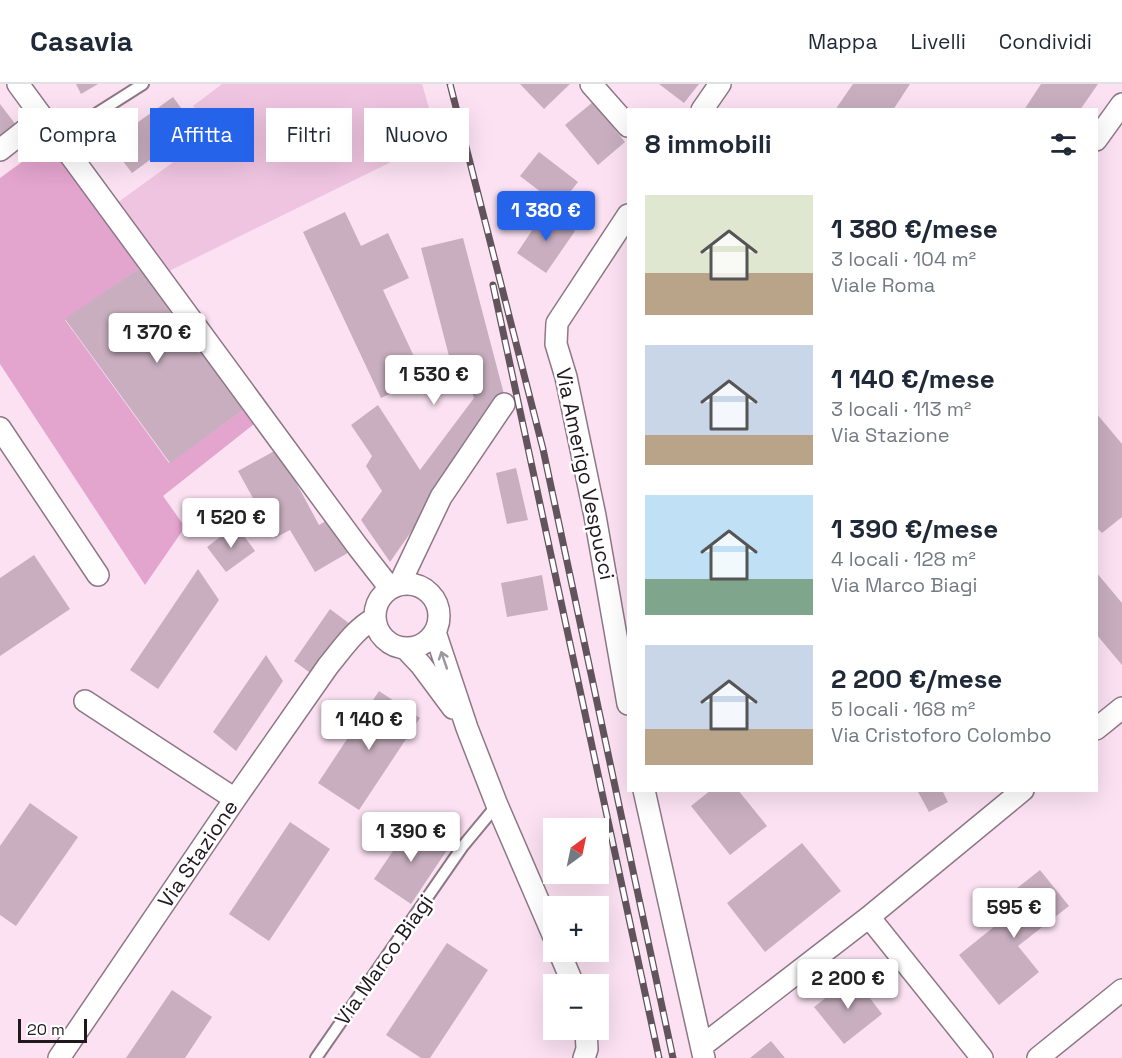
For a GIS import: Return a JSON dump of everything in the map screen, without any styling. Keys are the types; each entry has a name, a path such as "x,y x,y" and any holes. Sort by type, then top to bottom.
{"street":[{"path":"18,84 35,108"},
{"path":"591,84 627,125"},
{"path":"703,108 720,84"},
{"path":"1098,137 1122,104"},
{"path":"0,150 18,136"},
{"path":"76,162 344,528 394,586"},
{"name":"Via Amerigo Vespucci","path":"627,217 557,323 555,338 566,377 595,516 627,698"},
{"path":"394,586 411,584 420,587 431,594 437,605 439,620 435,632 421,645 405,648 393,645 383,637 376,626 375,618 379,600 394,586 441,497 504,404"},
{"path":"0,428 98,575"},
{"path":"420,587 424,532"},
{"name":"Via Stazione","path":"59,1058 328,666 355,631 375,618"},
{"path":"435,632 467,728 543,912"},
{"path":"340,652 383,637"},
{"path":"405,648 421,665 467,728"},
{"path":"85,701 235,799"},
{"path":"1098,727 1122,708"},
{"path":"644,792 703,1052 1021,792"},
{"path":"869,917 982,1058"},
{"path":"1042,1056 1122,990"}],"lane":[{"path":"105,108 143,84"},
{"name":"Via Marco Biagi","path":"316,1058 463,846 497,805"}],"shaded area":[{"path":"222,84 422,84 429,108 364,108 364,162 391,162 163,274 114,205 174,162 254,162 254,108 195,108 193,106"},
{"path":"22,162 64,162 144,265 65,320 169,463 249,406 259,420 163,496 185,527 145,585 0,364 0,178"}],"building":[{"path":"76,84 98,84 81,94"},
{"path":"520,84 570,84 544,109"},
{"path":"659,84 699,84 684,103"},
{"path":"853,84 910,84 894,108 836,108"},
{"path":"1041,84 1098,84 1081,108 1025,108"},
{"path":"173,97 181,108 158,108"},
{"path":"593,102 625,142 598,165 565,125"},
{"path":"0,104 16,125 0,136"},
{"path":"150,114 150,160 132,173 124,162 138,162 138,122"},
{"path":"539,152 578,182 559,206 520,176"},
{"path":"545,211 575,231 546,273 517,253"},
{"path":"345,212 361,246 388,233 409,278 383,290 424,378 381,398 303,232"},
{"path":"463,238 505,398 390,562 361,520 382,491 366,466 372,456 351,425 378,405 420,470 474,398 468,380 456,383 421,248"},
{"path":"144,265 249,406 170,463 65,319"},
{"path":"1098,415 1122,444 1122,517 1102,533 1098,529"},
{"path":"278,449 319,525 331,518 351,551 315,572 290,530 275,538 238,471"},
{"path":"516,468 528,520 507,524 496,473"},
{"path":"236,525 255,551 226,572 207,547"},
{"path":"34,555 70,609 0,656 0,578"},
{"path":"198,569 219,600 158,689 130,670"},
{"path":"1098,574 1122,603 1122,665 1098,636"},
{"path":"542,575 548,610 507,617 501,583"},
{"path":"330,609 350,624 313,675 294,661"},
{"path":"266,655 283,681 236,751 213,732"},
{"path":"379,691 420,718 359,810 318,783"},
{"path":"708,792 740,792 767,826 730,855 691,806"},
{"path":"918,792 943,792 948,802 929,812"},
{"path":"30,803 78,837 16,926 0,915 0,846"},
{"path":"290,822 330,849 269,941 229,914"},
{"path":"412,823 449,847 411,904 374,879"},
{"path":"802,843 841,891 765,952 727,903"},
{"path":"1040,870 1069,906 1018,946 1039,972 999,1005 959,955 1016,909 1006,897"},
{"path":"447,943 488,970 430,1058 421,1058 386,1035"},
{"path":"853,976 882,1014 844,1044 814,1007"},
{"path":"172,990 212,1017 185,1058 126,1058"},
{"path":"771,1041 785,1058 750,1058"}],"railway":[{"path":"450,84 543,449 673,1058"},
{"path":"493,285 659,1058"}]}
